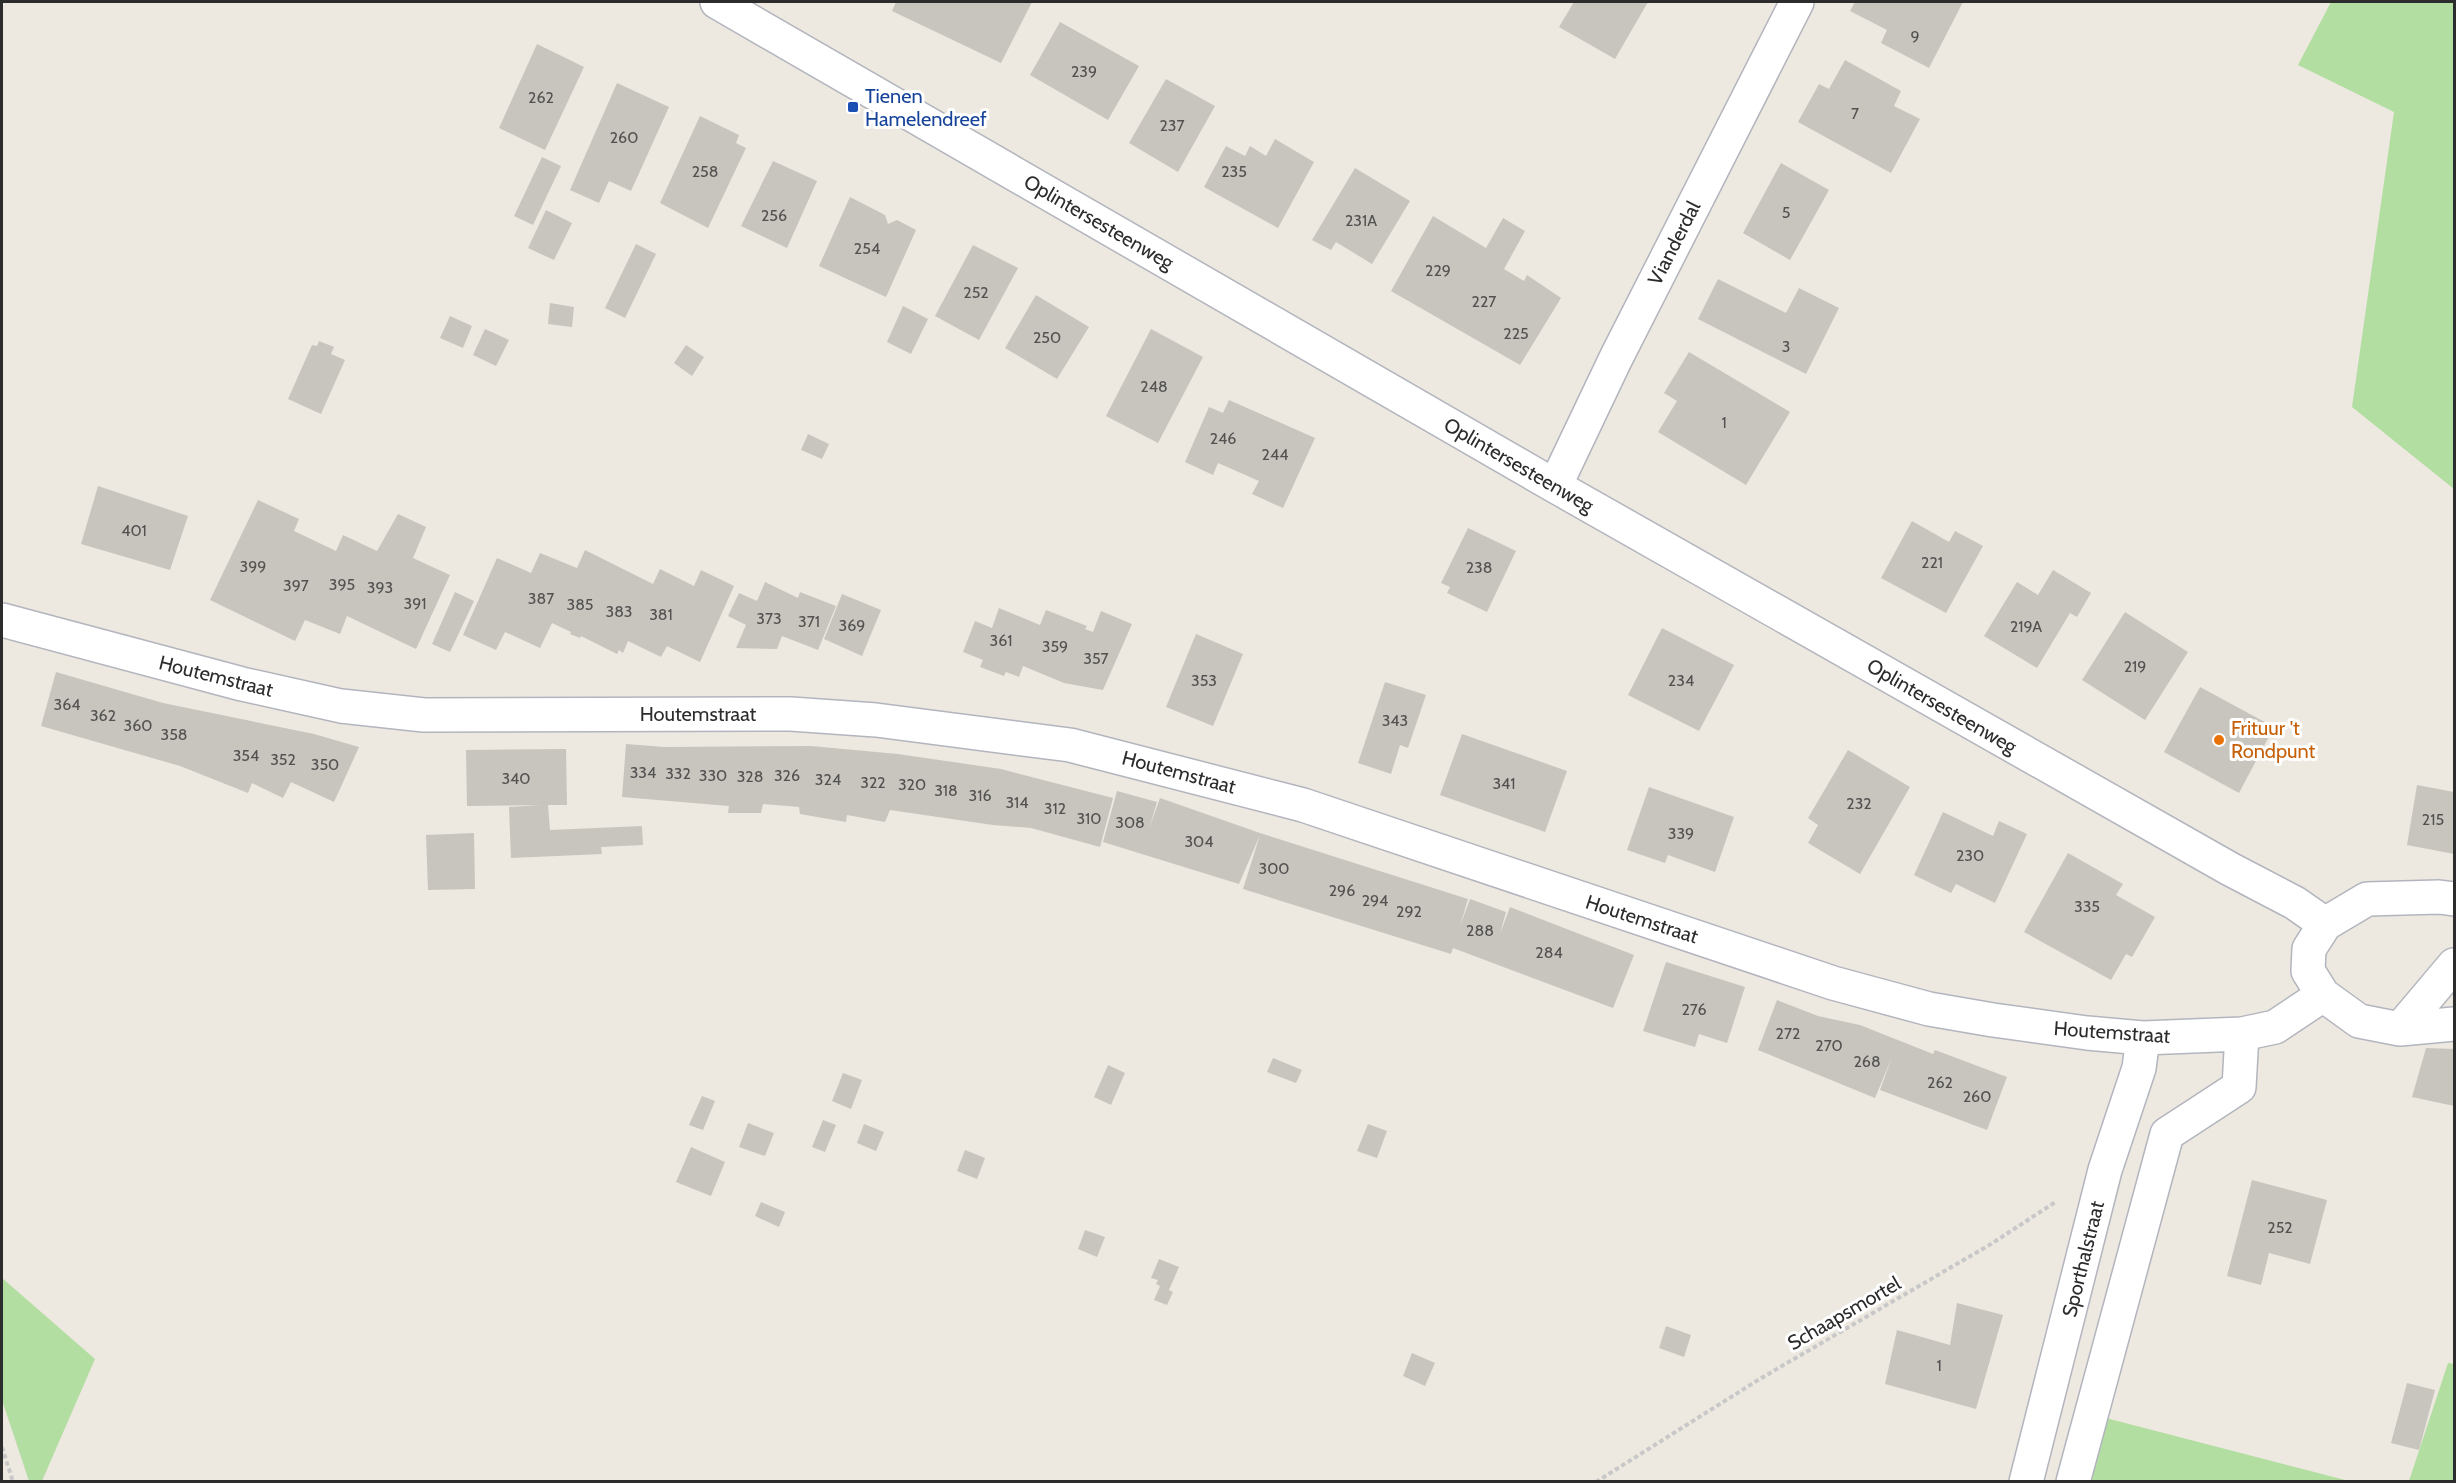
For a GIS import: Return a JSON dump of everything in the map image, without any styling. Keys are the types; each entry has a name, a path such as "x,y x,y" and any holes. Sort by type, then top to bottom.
{"street":[{"name":"Oplintersesteenweg","path":"717,2 1555,486 2230,869 2295,903 2325,924"},
{"name":"Vianderdal","path":"1555,486 1616,358 1797,2"},
{"name":"Houtemstraat","path":"2,620 242,684 341,706 424,715 791,714 876,720 1070,745 1303,805 1833,983 1950,1012 2087,1034 2142,1038 2242,1034 2275,1027 2323,995"},
{"path":"2454,899 2439,897 2367,899 2325,924 2309,949 2308,971 2323,995 2359,1021 2400,1029 2454,1024"},
{"path":"2400,1029 2454,965"},
{"path":"2073,1482 2167,1134 2239,1087 2242,1034"},
{"name":"Sporthalstraat","path":"2026,1482 2105,1170 2139,1068 2142,1038"}],"path":[{"name":"Schaapsmortel","path":"1596,1482 1758,1380 1991,1244 2105,1170"},
{"path":"2,1447 13,1482"}],"green space":[{"path":"2331,2 2454,2 2454,489 2352,407 2394,112 2298,65"},
{"path":"2,1278 95,1359 42,1481 29,1481 2,1400"},
{"path":"2448,1363 2454,1364 2454,1481 2409,1481"},
{"path":"2102,1417 2349,1481 2086,1482"}],"building":[{"path":"896,2 1032,2 1001,63 892,11"},
{"path":"1574,2 1648,2 1615,59 1559,27"},
{"path":"1855,2 1963,2 1929,68 1881,43 1887,30 1850,11"},
{"path":"1060,22 1139,66 1108,120 1030,75"},
{"path":"537,44 584,67 545,150 499,128"},
{"path":"1845,60 1901,91 1894,106 1920,119 1891,173 1798,122 1819,84 1829,89"},
{"path":"1166,79 1215,106 1178,172 1129,143"},
{"path":"617,83 669,107 631,191 609,181 599,203 570,190"},
{"path":"700,116 739,135 736,143 746,148 708,228 660,203"},
{"path":"1275,139 1314,162 1278,228 1204,187 1226,146 1245,156 1250,146 1266,156"},
{"path":"542,157 561,166 533,225 514,216"},
{"path":"773,161 817,181 787,248 741,226"},
{"path":"1781,163 1829,190 1790,260 1743,233"},
{"path":"1355,168 1410,201 1372,264 1336,242 1331,250 1312,240"},
{"path":"850,197 885,215 888,224 897,220 916,230 886,297 819,266"},
{"path":"546,210 572,223 554,260 528,248"},
{"path":"1433,216 1486,248 1503,218 1525,231 1504,269 1524,281 1527,275 1561,298 1520,365 1391,291"},
{"path":"636,244 656,254 625,318 605,308"},
{"path":"973,245 1018,268 979,340 935,316"},
{"path":"1718,279 1786,313 1799,288 1839,308 1806,374 1698,319"},
{"path":"1036,295 1089,327 1057,379 1005,348"},
{"path":"550,303 574,307 572,327 548,324"},
{"path":"903,306 928,319 911,354 887,342"},
{"path":"450,316 472,326 463,348 440,338"},
{"path":"485,329 509,340 496,366 473,355"},
{"path":"1151,329 1203,357 1158,443 1106,416"},
{"path":"319,341 334,347 331,354 345,360 321,414 288,399 312,345 317,346"},
{"path":"686,345 704,357 692,376 674,363"},
{"path":"1689,352 1790,412 1746,485 1658,432 1677,401 1664,393"},
{"path":"1229,400 1315,438 1283,508 1252,494 1259,481 1218,463 1213,475 1185,462 1209,407 1223,413"},
{"path":"808,434 829,444 822,459 801,450"},
{"path":"98,486 188,516 170,570 81,544"},
{"path":"258,500 299,519 294,531 336,551 343,535 377,551 398,514 426,527 413,558 450,575 416,649 347,616 340,634 305,620 295,641 210,600"},
{"path":"1912,521 1949,542 1955,531 1983,546 1946,613 1881,578"},
{"path":"1468,528 1516,551 1487,612 1447,593 1450,587 1441,583"},
{"path":"585,550 653,584 660,569 694,586 701,570 734,586 700,662 667,646 661,657 628,641 623,653 619,650 617,654 581,636 580,638 570,634 571,632 552,623 540,648 505,632 496,650 463,635 497,558 531,573 540,553 577,568"},
{"path":"2053,570 2091,593 2077,617 2070,613 2037,668 1984,636 2017,582 2038,595"},
{"path":"765,582 798,598 800,592 836,606 818,650 782,636 777,649 736,648 746,625 728,616 739,593 757,601"},
{"path":"455,592 474,601 450,652 432,644"},
{"path":"842,594 881,610 862,656 824,639"},
{"path":"999,608 1040,625 1046,610 1087,626 1085,629 1093,632 1101,611 1132,624 1103,690 1064,683 1023,666 1019,677 1006,672 1004,676 980,667 983,660 963,652 975,621 992,628"},
{"path":"2125,612 2188,652 2145,720 2082,680"},
{"path":"1662,628 1734,665 1699,731 1628,695"},
{"path":"1196,634 1243,654 1213,726 1166,707"},
{"path":"56,672 163,703 314,734 359,747 334,802 291,782 283,798 252,783 248,793 180,766 41,726"},
{"path":"1385,682 1426,695 1408,748 1400,745 1391,774 1358,763"},
{"name":"Frituur 't Rondpunt","path":"2200,687 2274,727 2239,793 2164,752"},
{"path":"1462,734 1567,771 1545,832 1440,795"},
{"path":"626,744 664,747 811,746 898,754 1001,769 1113,798 1100,847 1031,828 993,825 890,810 885,822 847,815 846,822 800,814 799,807 763,804 761,813 728,813 729,806 622,797"},
{"path":"566,749 567,805 548,805 550,830 642,826 643,845 601,847 602,854 511,858 509,807 541,805 467,806 466,750"},
{"path":"1848,750 1910,787 1860,874 1808,843 1818,825 1808,818"},
{"path":"2417,785 2454,792 2454,854 2407,845"},
{"path":"1649,787 1734,817 1715,872 1668,855 1665,863 1627,850"},
{"path":"1117,791 1157,802 1149,829 1160,798 1260,833 1468,899 1460,926 1470,899 1506,912 1500,934 1510,907 1634,955 1613,1008 1453,948 1451,954 1243,889 1260,835 1239,884 1103,842"},
{"path":"1943,812 1993,836 1999,821 2027,834 1995,903 1956,884 1951,893 1914,875"},
{"path":"474,833 475,889 428,890 426,835"},
{"path":"2068,853 2123,884 2116,895 2155,917 2132,957 2126,954 2111,980 2024,932"},
{"path":"1666,962 1745,987 1727,1043 1699,1034 1695,1047 1643,1031"},
{"path":"1777,1000 1818,1016 1860,1025 1933,1054 1935,1050 2007,1077 1987,1130 1880,1090 1892,1057 1875,1098 1758,1050"},
{"path":"2426,1048 2454,1049 2454,1106 2412,1097"},
{"path":"1273,1058 1302,1070 1296,1083 1267,1072"},
{"path":"1108,1065 1125,1073 1111,1105 1094,1097"},
{"path":"843,1073 862,1080 851,1109 832,1101"},
{"path":"702,1096 715,1101 703,1130 689,1125"},
{"path":"823,1120 836,1125 825,1152 812,1147"},
{"path":"748,1123 774,1133 765,1156 739,1147"},
{"path":"864,1124 884,1132 876,1151 857,1143"},
{"path":"1368,1124 1387,1131 1377,1158 1357,1151"},
{"path":"691,1147 725,1162 711,1196 676,1182"},
{"path":"965,1150 985,1158 977,1179 957,1171"},
{"path":"2252,1180 2327,1200 2310,1264 2269,1253 2261,1285 2227,1276"},
{"path":"761,1202 785,1212 779,1227 755,1216"},
{"path":"1085,1230 1105,1237 1097,1257 1078,1249"},
{"path":"1159,1259 1179,1267 1169,1290 1173,1292 1167,1305 1154,1300 1160,1286 1156,1284 1158,1280 1151,1278"},
{"path":"1957,1303 2003,1315 1976,1409 1885,1384 1897,1330 1950,1345"},
{"path":"1666,1326 1691,1335 1684,1357 1659,1348"},
{"path":"1412,1353 1435,1363 1425,1386 1403,1376"},
{"path":"2407,1383 2435,1390 2419,1450 2391,1443"}],"place":[{"name":"Tienen Hamelendreef","path":"853,107"},
{"name":"Frituur 't Rondpunt","path":"2219,740"}]}
